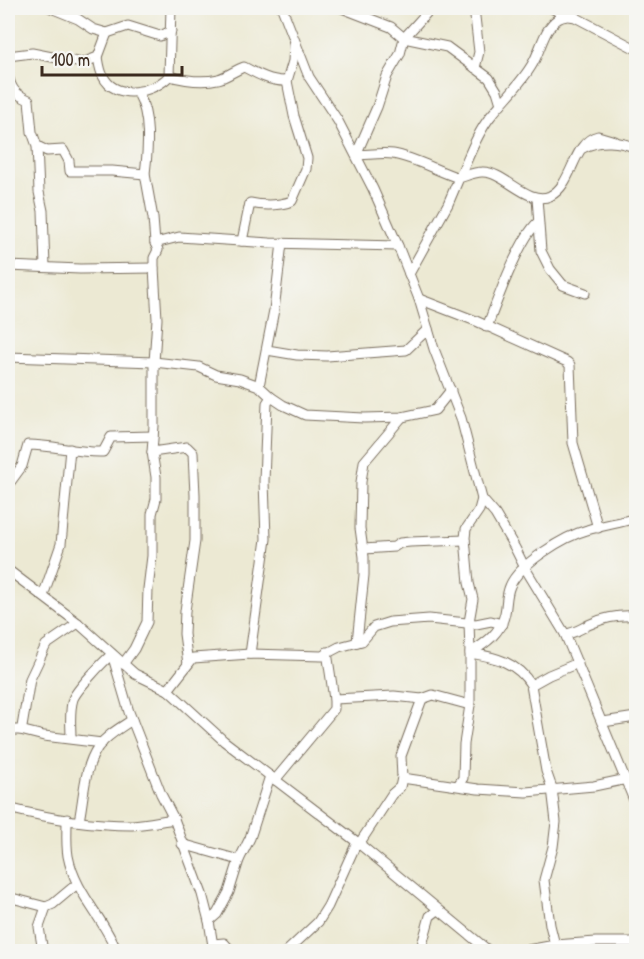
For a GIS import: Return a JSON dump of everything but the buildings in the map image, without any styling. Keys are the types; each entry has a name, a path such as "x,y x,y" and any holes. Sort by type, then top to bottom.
{"street":[{"path":"51,8 78,19 93,29 107,33 128,26 160,36 171,31"},
{"path":"107,33 98,57 103,77 114,88 138,93 163,82 169,76 171,8"},
{"path":"282,8 309,77 339,121 398,246 461,418 482,499 495,514 565,634 636,805"},
{"path":"342,8 391,27 404,38 447,47 489,78 494,84 501,104"},
{"path":"356,155 377,107 387,76 400,54 404,38 431,8"},
{"path":"474,8 479,52 475,68"},
{"path":"552,8 567,12 636,49"},
{"path":"409,274 448,204 474,142 533,63 551,25 567,12"},
{"path":"242,241 250,203 264,206 292,201 306,169 307,158 294,116 287,81 295,43"},
{"path":"8,56 32,52 81,63 98,57"},
{"path":"169,76 188,81 219,79 233,70 244,67 280,82 287,81"},
{"path":"8,75 11,88 18,96 29,100 32,132 37,146 45,267"},
{"path":"123,664 134,649 147,622 152,556 152,514 156,499 156,477 152,452 157,319 154,258 158,250 145,174 146,126 142,100 138,93"},
{"path":"356,155 390,153 413,159 459,178 481,172 488,173 537,198 549,196 556,191 587,141 598,136 636,148"},
{"path":"37,146 47,151 63,150 69,161 70,171 145,174"},
{"path":"537,198 541,250 550,269 563,285 585,293"},
{"path":"487,327 521,248 532,227 538,222"},
{"path":"155,243 179,237 398,246"},
{"path":"259,386 280,272 282,243"},
{"path":"8,266 80,269 154,268"},
{"path":"418,299 564,359 570,366 573,443 598,528"},
{"path":"267,350 297,355 327,356 406,350 428,329"},
{"path":"8,357 154,362 200,367 216,375 240,379 259,386 271,397 304,415 402,417 435,410 451,390"},
{"path":"250,654 266,539 264,481 267,403 271,397"},
{"path":"357,642 364,576 364,549 360,528 364,462 402,417"},
{"path":"8,481 11,481 22,466 28,445 103,452 111,437 153,436"},
{"path":"152,452 187,447 193,453 195,542 184,634 188,664"},
{"path":"43,596 61,544 70,449"},
{"path":"458,785 463,778 464,744 470,705 469,622 473,599 469,583 465,540 466,529 479,510 482,499"},
{"path":"470,653 490,640 502,624 510,585 516,575 546,551 578,533 636,518"},
{"path":"364,549 394,547 400,543 410,542 465,540"},
{"path":"8,586 11,573 78,623 135,674 168,690 224,741 358,843 490,951"},
{"path":"565,634 575,633 592,623 622,615 636,616"},
{"path":"168,690 193,658 250,654 322,656 327,652 362,641 374,627 390,622 429,620 476,624 490,621 502,624"},
{"path":"20,730 30,679 46,645 78,623"},
{"path":"209,921 224,903 273,778 334,710 327,652"},
{"path":"470,653 493,657 513,665 531,685 546,771 552,788 556,822 553,847 544,880 555,945"},
{"path":"112,654 132,720 161,794 174,819 202,894 214,948 224,943 232,951"},
{"path":"71,738 70,718 74,697 112,654"},
{"path":"531,685 578,663"},
{"path":"334,699 394,696 422,699 433,695 470,705"},
{"path":"286,951 318,922 358,843 392,794 400,787 402,778 400,756 422,699"},
{"path":"603,722 636,717"},
{"path":"80,821 87,770 97,748 132,720"},
{"path":"8,733 10,729 20,730 102,743"},
{"path":"402,778 478,789 526,792 594,786 627,779"},
{"path":"8,808 80,821 132,825 174,819"},
{"path":"67,819 68,856 77,884 106,926 117,951"},
{"path":"182,844 239,860"},
{"path":"8,897 46,907 77,884"},
{"path":"42,951 39,927 46,907"},
{"path":"420,951 430,916 438,910"},
{"path":"517,951 555,945 636,942"}]}
